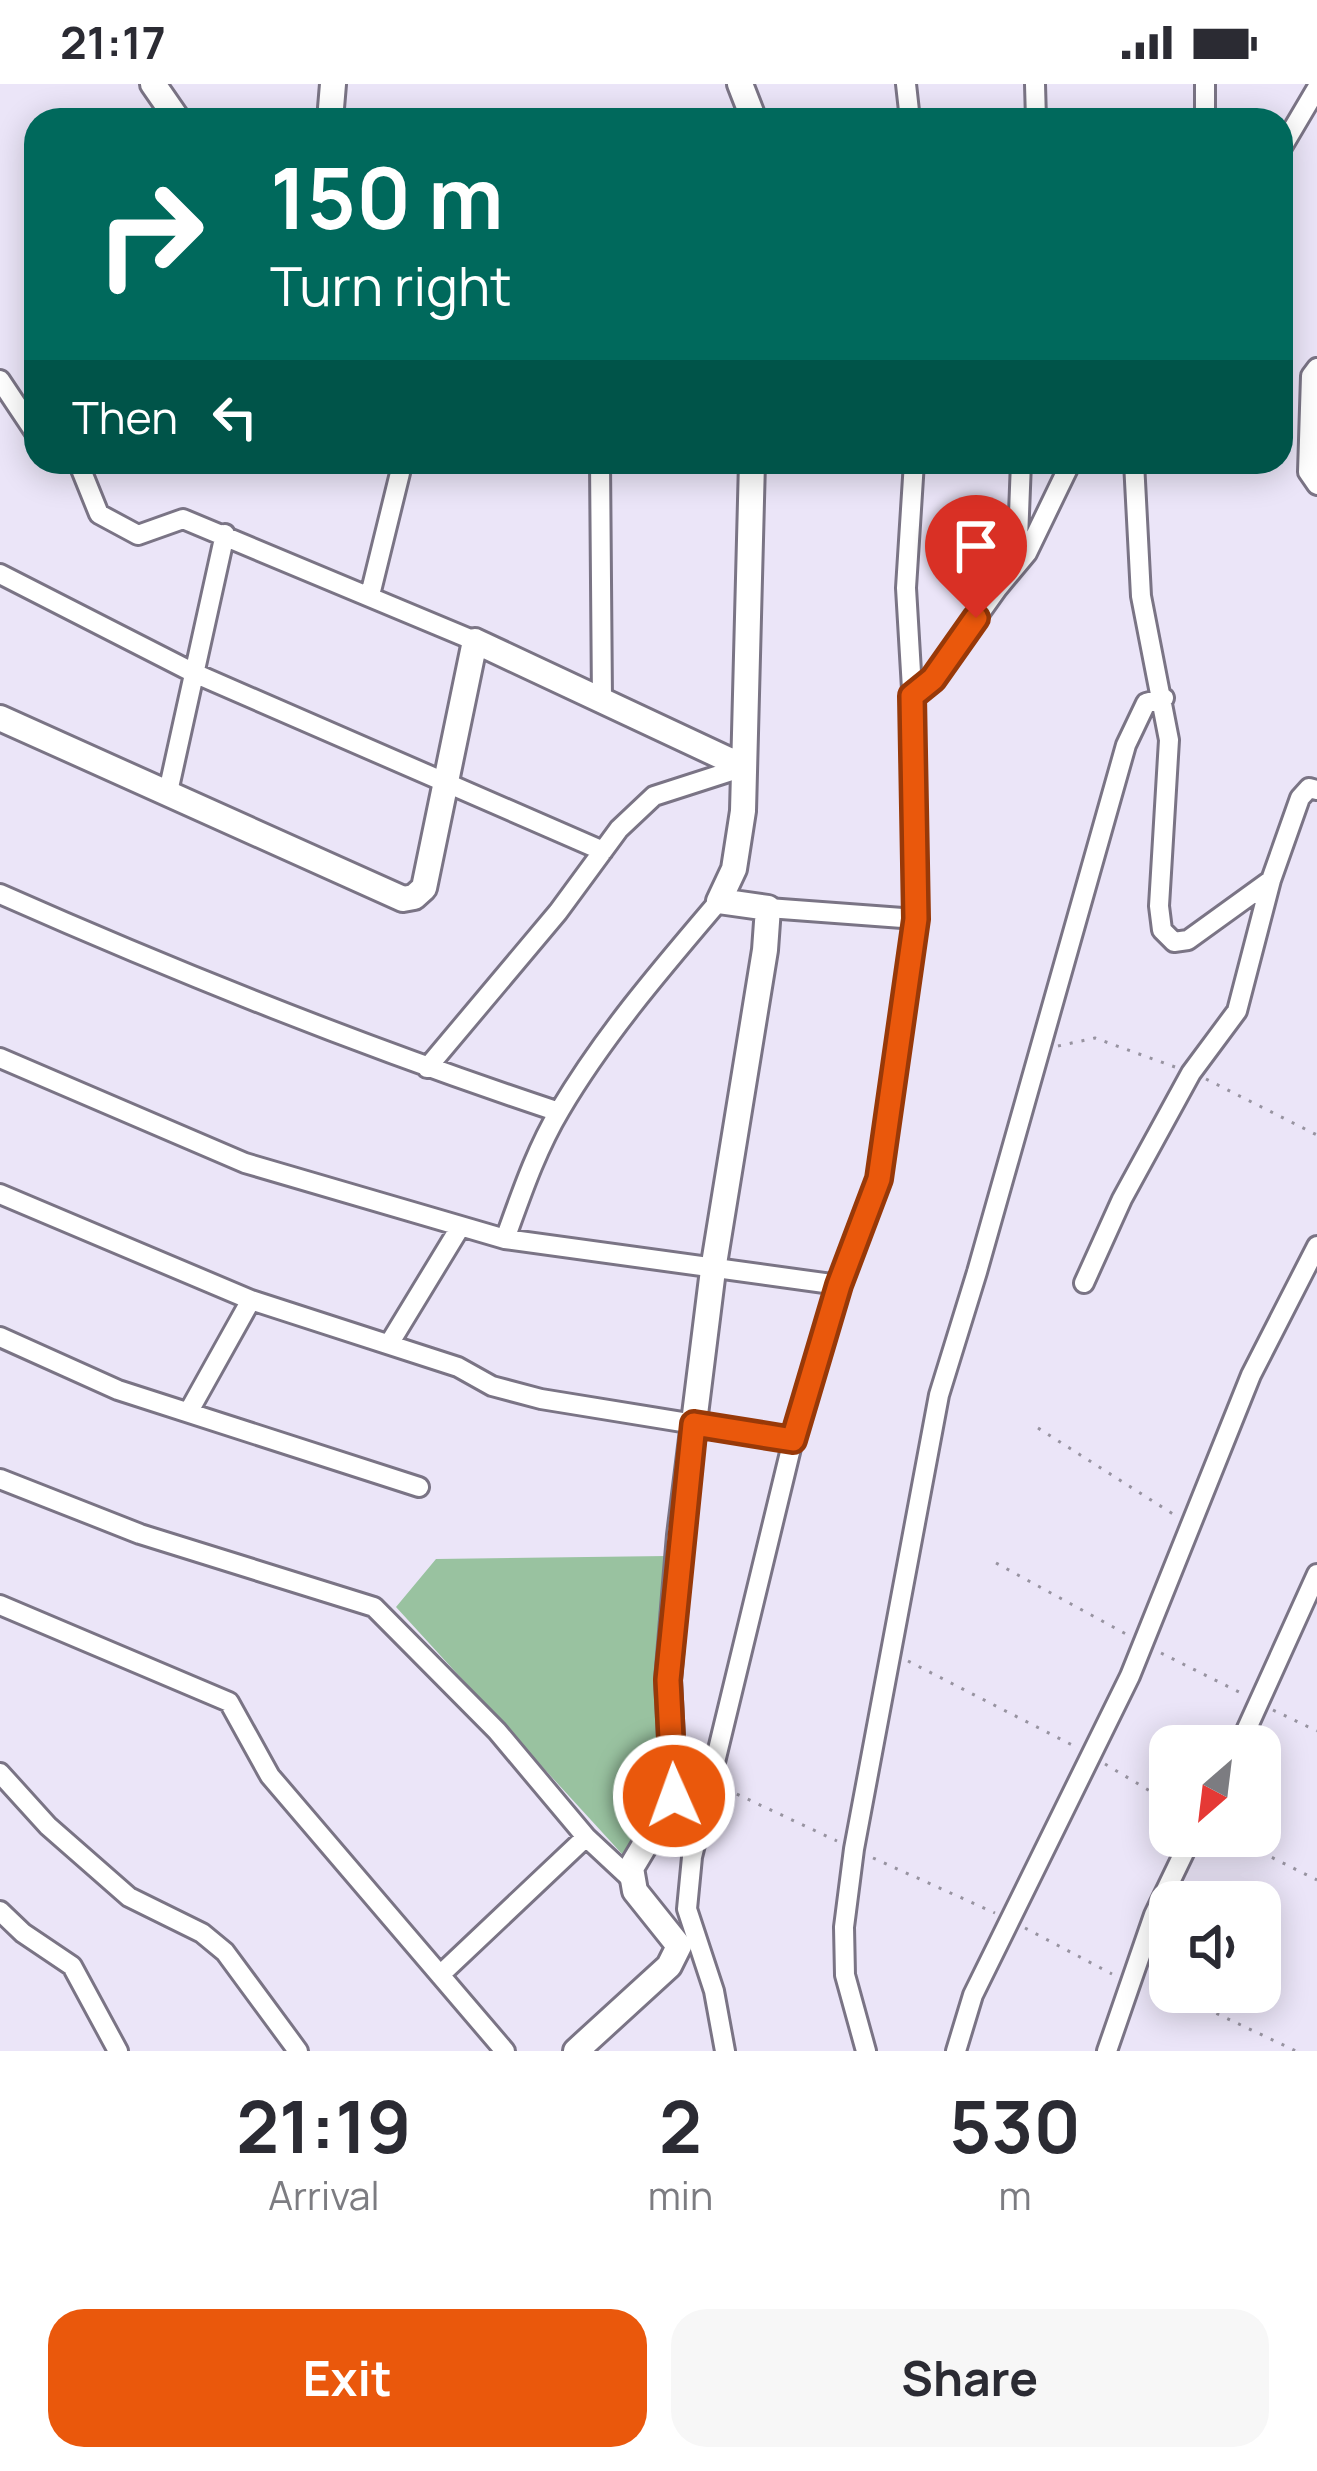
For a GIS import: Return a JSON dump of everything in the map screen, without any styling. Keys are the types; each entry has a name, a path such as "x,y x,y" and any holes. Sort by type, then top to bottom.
{"street":[{"path":"1293,129 1317,88"},
{"path":"1317,368 1311,376 1308,472 1317,485"},
{"path":"0,380 24,416"},
{"path":"83,474 99,514 138,535 183,519 225,534 475,641 744,767"},
{"path":"370,595 400,474"},
{"path":"600,474 602,700"},
{"path":"505,1239 559,1112 626,1010 719,901 734,869 744,767 752,474"},
{"path":"576,2051 677,1956 708,1780 793,1440 839,1285 879,1179 916,919 906,589 913,474"},
{"path":"1017,565 1021,474"},
{"path":"912,696 933,679 1027,553 1065,474"},
{"path":"1135,474 1141,596 1164,698 1168,740 1159,906 1162,930 1174,942 1188,940 1271,880"},
{"path":"168,792 225,534"},
{"path":"0,574 194,673 603,851"},
{"path":"0,718 403,899 424,888 475,641"},
{"path":"866,2051 845,1975 844,1927 854,1849 939,1395 1126,745 1146,703 1164,698"},
{"path":"427,1068 558,912 619,829 654,796 744,767"},
{"path":"1084,1283 1122,1199 1191,1073 1237,1011 1271,880 1300,798 1309,788 1317,790"},
{"path":"0,894 218,988 427,1068 559,1112"},
{"path":"719,901 916,919"},
{"path":"630,1877 636,1858 674,1796 668,1680 694,1424 768,908"},
{"path":"0,1058 245,1163 459,1228 505,1239 839,1285"},
{"path":"0,1194 251,1300 458,1367 492,1386 541,1399 793,1440"},
{"path":"389,1344 459,1228"},
{"path":"956,2051 973,1995 1130,1676 1251,1376 1317,1246"},
{"path":"189,1411 251,1300"},
{"path":"0,1337 118,1390 419,1487"},
{"path":"0,1479 140,1534 374,1607 497,1731 586,1837 630,1877 635,1891 683,1934 714,1991 725,2051"},
{"path":"1249,1725 1317,1574"},
{"path":"0,1605 229,1702 270,1776 505,2051"},
{"path":"0,1773 48,1826 129,1897 202,1933 225,1952 298,2051"},
{"path":"440,1975 586,1837"},
{"path":"1107,2051 1154,1915 1182,1857"},
{"path":"0,1911 22,1933 72,1966 118,2051"}],"path":[{"path":"1038,1428 1190,1524"},
{"path":"890,1652 1149,1790"},
{"path":"708,1780 1011,1921 1130,1984 1149,1985"},
{"path":"1271,1857 1317,1880"},
{"path":"1215,2013 1296,2051"}],"green space":[{"path":"667,1556 655,1698 664,1790 623,1855 396,1607 436,1559"}],"route":[{"path":"674,1796 668,1680 694,1424 793,1440 839,1285 879,1179 916,919 912,696 933,679 976,618"}]}
